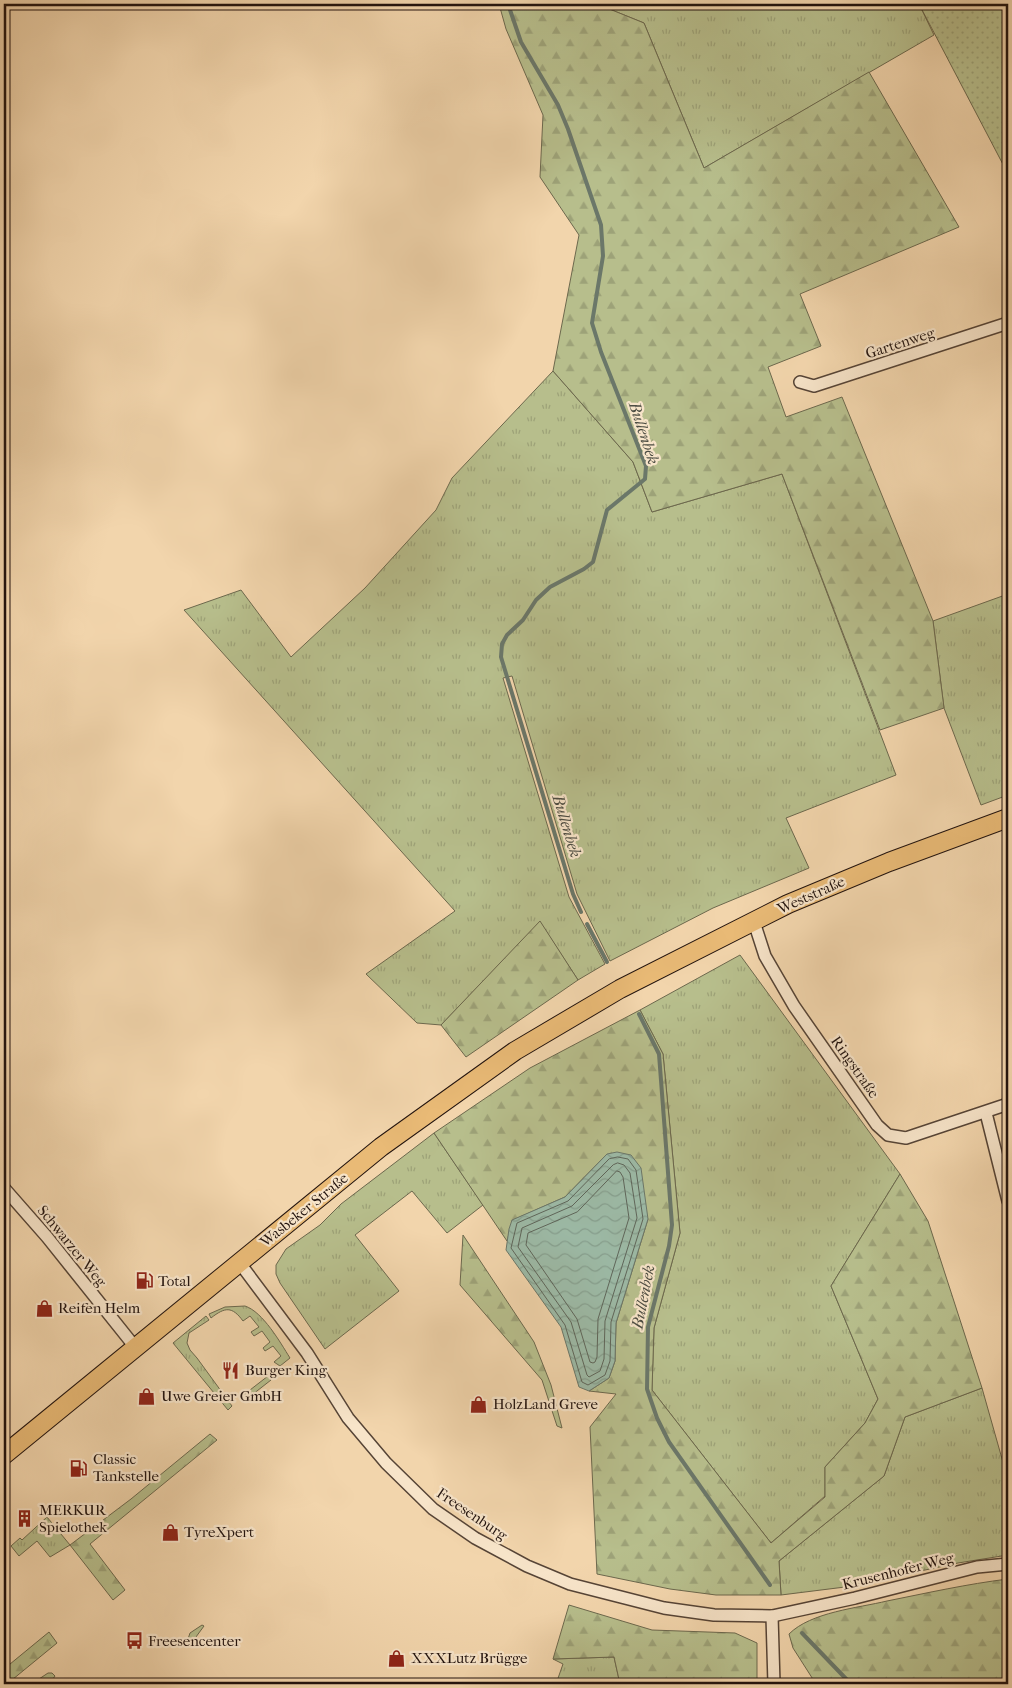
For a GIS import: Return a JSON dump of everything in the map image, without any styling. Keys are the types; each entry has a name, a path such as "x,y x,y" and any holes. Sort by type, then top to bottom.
{"main road":[{"name":"Weststraße","path":"620,989 788,904 828,886 1008,818"},
{"name":"Wasbeker Straße","path":"4,1455 381,1147 515,1051 620,989"}],"street":[{"name":"Gartenweg","path":"800,382 814,386 1008,323"},
{"name":"Ringstraße","path":"754,922 765,956 794,1006 877,1124 888,1135 906,1138 986,1113 1008,1104"},
{"path":"986,1113 1008,1201"},
{"name":"Schwarzer Weg","path":"4,1188 47,1237 135,1347"},
{"name":"Freesenburg","path":"239,1262 307,1353 348,1418 386,1463 433,1508 475,1538 527,1566 580,1586 664,1608 714,1615 772,1616 795,1611"},
{"name":"Krusenhofer Weg","path":"795,1611 977,1567 1008,1564"},
{"path":"772,1616 774,1684"}],"green space":[{"path":"499,4 597,4 644,23 704,168 869,72 959,227 800,294 821,346 768,367 786,417 842,397 933,621 944,708 880,730 782,474 652,512 633,462 553,371 579,235 540,177 543,115 506,29"},
{"path":"597,4 919,4 934,35 704,168 644,23"},
{"path":"919,4 1008,4 1008,174"},
{"path":"553,371 633,462 652,512 782,474 896,775 786,818 809,868 713,908 610,961 577,894 512,676 503,678 569,897 605,964 578,980 540,922 441,1025 417,1023 366,974 455,911 184,610 241,590 291,657 365,588 436,510 452,478"},
{"path":"1008,594 1008,795 981,805 944,708 933,621"},
{"path":"540,921 578,980 466,1057 441,1025"},
{"path":"740,955 900,1174 831,1286 878,1399 865,1423 825,1467 825,1496 771,1543 652,1390 654,1328 680,1233 663,1054 640,1010"},
{"path":"640,1010 663,1054 680,1233 654,1328 652,1390 771,1543 825,1497 825,1467 865,1423 878,1399 831,1286 900,1174 928,1221 982,1388 905,1417 884,1476 779,1561 781,1595 716,1595 670,1589 597,1574 590,1427 616,1394 589,1391 609,1378 615,1361 616,1323 648,1219 607,1154 565,1197 513,1220 507,1241 434,1133 530,1068"},
{"path":"434,1133 483,1205 447,1233 412,1191 355,1235 399,1291 325,1349 280,1283 276,1274 276,1265 286,1249 320,1225 341,1204"},
{"path":"463,1235 534,1342 551,1385 562,1428 557,1426 542,1380 460,1285"},
{"path":"245,1306 252,1309 265,1321 290,1358 280,1366 274,1362 281,1356 273,1346 265,1351 263,1348 270,1342 262,1331 254,1336 251,1332 259,1327 250,1316 243,1321 235,1313 228,1310 224,1310 211,1318 209,1314 225,1307"},
{"path":"206,1316 209,1320 189,1333 187,1343 190,1350 232,1406 228,1410 173,1343"},
{"path":"268,1376 271,1380 248,1398 243,1399 241,1397"},
{"path":"982,1388 1008,1480 1008,1555 958,1563 845,1587 781,1595 779,1561 884,1476 905,1417"},
{"path":"210,1434 217,1440 90,1544 125,1590 113,1600 70,1545 131,1499"},
{"path":"47,1517 70,1545 50,1557 37,1541 19,1556 11,1546 20,1538 22,1540"},
{"path":"1008,1579 1008,1684 816,1684 793,1648 789,1634 810,1621 835,1612 977,1583"},
{"path":"569,1605 652,1630 735,1633 757,1643 757,1684 620,1684 614,1657 553,1659"},
{"path":"202,1625 204,1626 193,1641 188,1639 190,1633"},
{"path":"49,1632 57,1643 7,1684 4,1684 4,1669"},
{"path":"614,1657 620,1684 556,1684 563,1664 553,1659"},
{"path":"48,1673 52,1673 55,1676 50,1683 46,1681 43,1684 37,1684 39,1679"}],"water":[{"path":"617,1152 631,1155 641,1168 648,1219 616,1323 615,1361 609,1378 589,1391 579,1387 561,1327 506,1250 512,1220 565,1197 607,1154"}],"waterway":[{"name":"Bullenbek","path":"508,4 521,42 558,105 601,225 603,256 592,323 601,352 646,466 645,479 607,510 593,562 584,569 550,587 536,600 523,620 507,635 502,644 501,657 573,894 581,912"},
{"name":"Bullenbek","path":"587,924 607,962"},
{"name":"Bullenbek","path":"639,1014 659,1054 672,1225 669,1246 648,1327 647,1389 657,1418 669,1442 770,1585"},
{"name":"Bullenbek","path":"802,1633 851,1684"}],"place":[{"name":"Total","path":"144,1281"},
{"name":"Reifen Helm","path":"44,1308"},
{"name":"Burger King","path":"231,1370"},
{"name":"Uwe Greier GmbH","path":"147,1396"},
{"name":"HolzLand Greve","path":"479,1404"},
{"name":"Classic Tankstelle","path":"79,1468"},
{"name":"MERKUR Spielothek","path":"25,1519"},
{"name":"TyreXpert","path":"170,1532"},
{"name":"Freesencenter","path":"134,1641"},
{"name":"XXXLutz Brügge","path":"397,1658"}]}
